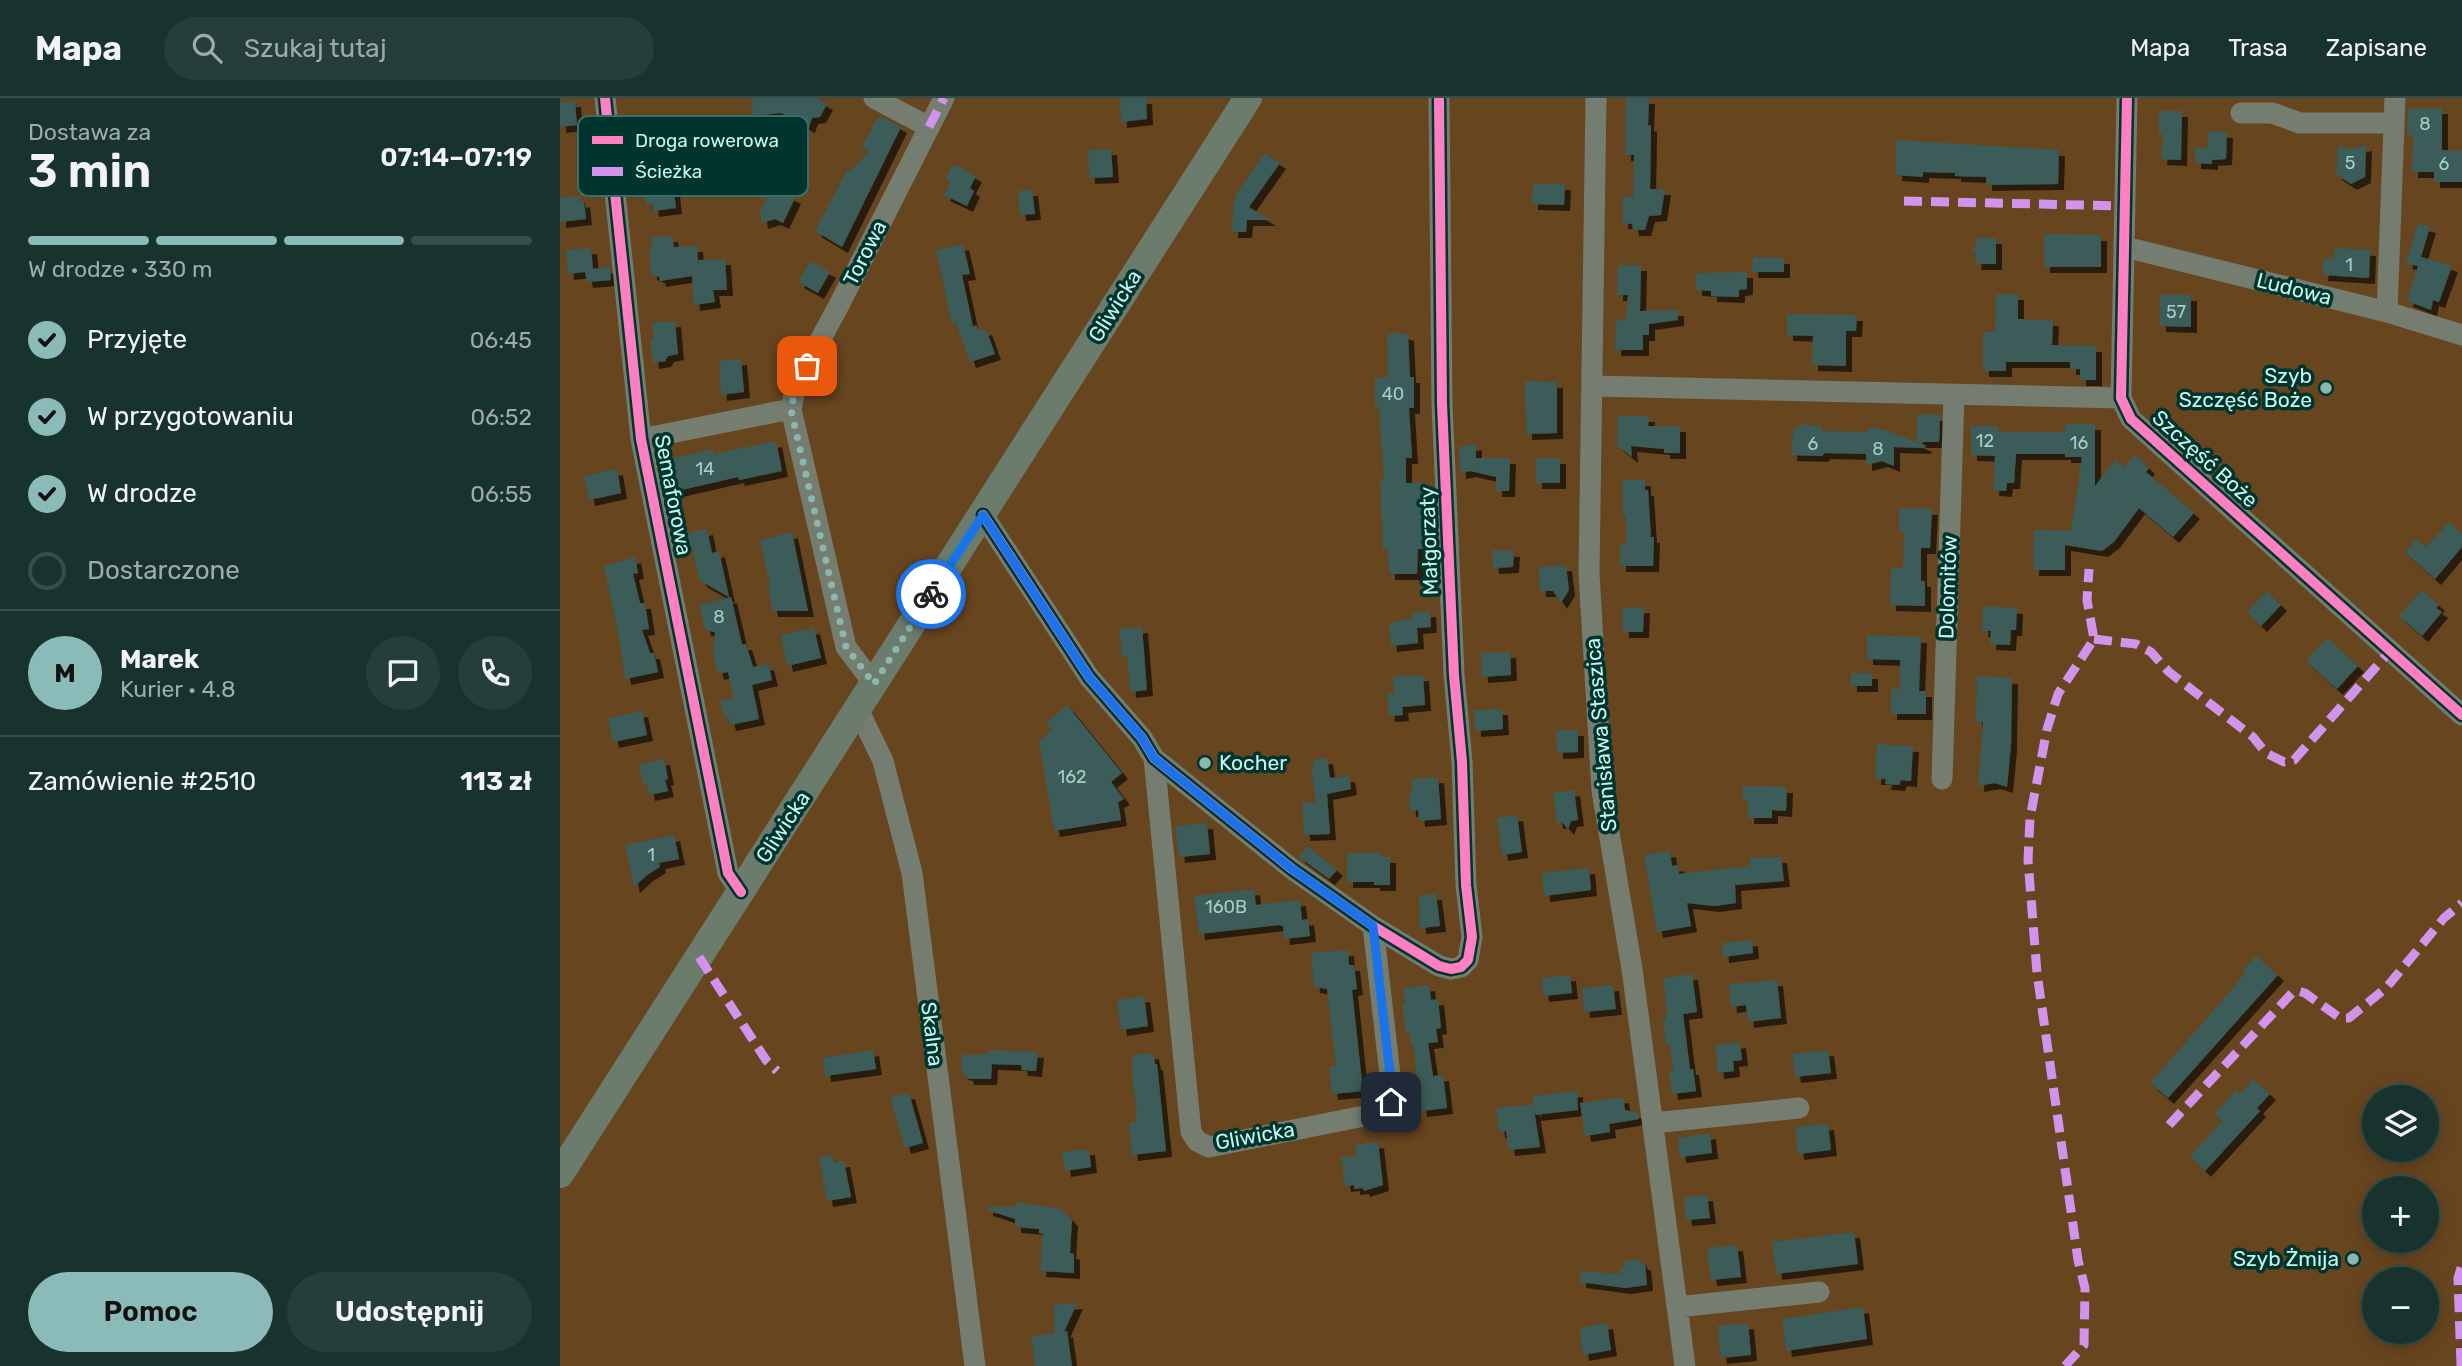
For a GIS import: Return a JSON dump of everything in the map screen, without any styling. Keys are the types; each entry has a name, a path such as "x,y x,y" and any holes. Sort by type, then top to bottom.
{"main road":[{"name":"Gliwicka","path":"560,1174 1248,98"}],"street":[{"name":"Semaforowa","path":"605,98 607,116"},
{"path":"874,98 929,127"},
{"name":"Torowa","path":"874,684 846,647 791,410 796,385 944,98"},
{"name":"Małgorzaty","path":"1439,98 1442,404 1454,675 1462,762 1466,884 1472,937 1468,960 1461,967 1451,970"},
{"name":"Stanisława Staszica","path":"1596,98 1589,574 1602,791 1632,969 1685,1366"},
{"path":"1592,386 2122,398 2127,98"},
{"path":"2387,312 2395,98"},
{"path":"2241,113 2272,113 2300,123 2394,123"},
{"name":"Semaforowa","path":"615,196 641,439 728,873 741,892"},
{"name":"Ludowa","path":"2125,247 2387,312 2462,335"},
{"name":"Dolomitów","path":"1942,779 1954,394"},
{"name":"Szczęść Boże","path":"2122,398 2131,419 2462,715"},
{"path":"641,439 791,410"},
{"name":"Gliwicka","path":"983,515 1089,677 1142,738 1154,758 1292,869 1373,926 1439,966 1451,970"},
{"name":"Skalna","path":"858,709 883,761 912,873 975,1366"},
{"name":"Gliwicka","path":"1154,758 1191,1132 1197,1141 1209,1147 1379,1113 1391,1102 1373,926"},
{"path":"1653,1123 1799,1108"},
{"path":"1677,1307 1819,1292"}],"shaded area":[{"path":"560,98 2462,98 2462,1366 560,1366"}],"building":[{"path":"751,98 816,98 827,104 820,117 812,118 809,127 808,116 787,116 781,113 753,116"},
{"path":"1120,98 1146,98 1147,119 1121,122"},
{"path":"1626,98 1649,98 1650,189 1665,189 1661,215 1649,216 1645,230 1633,230 1632,224 1622,223 1623,197 1633,197 1634,155 1625,155"},
{"path":"575,101 577,125 560,127 560,102"},
{"path":"2442,108 2442,150 2462,151 2462,182 2434,182 2434,172 2412,172 2413,135 2407,135 2408,109"},
{"path":"2159,111 2182,111 2181,160 2161,159 2163,134 2159,134"},
{"path":"882,117 901,127 842,247 815,231 847,170 850,171 869,152 862,148 877,118"},
{"path":"2208,131 2227,132 2226,159 2212,160 2212,164 2195,163 2195,148 2208,147"},
{"path":"1896,140 2059,150 2058,184 1986,185 1986,177 1955,176 1955,173 1923,172 1923,177 1896,175"},
{"path":"2338,145 2350,149 2366,145 2365,177 2351,184 2336,174"},
{"path":"1111,149 1113,177 1089,178 1088,150"},
{"path":"1265,153 1280,163 1249,207 1270,220 1247,220 1246,232 1232,232 1236,194"},
{"path":"953,164 976,176 970,188 974,191 967,206 944,195 950,181 946,179"},
{"path":"1533,184 1565,184 1564,205 1532,204"},
{"path":"1032,190 1035,214 1020,215 1018,191"},
{"path":"579,196 580,202 584,201 586,219 560,222 560,198"},
{"path":"645,196 675,196 676,208 653,211 652,204 646,204"},
{"path":"768,196 795,198 783,223 775,219 762,223 760,211"},
{"path":"2418,224 2430,227 2421,257 2452,266 2439,302 2433,300 2431,310 2407,301 2418,266 2406,263"},
{"path":"2044,234 2101,235 2101,267 2044,267"},
{"path":"672,236 674,247 697,246 698,260 725,259 727,290 713,290 715,302 694,305 692,276 660,281 659,277 651,274 651,237"},
{"path":"1976,238 1996,238 1996,264 1975,264 1976,255 1971,250 1976,247"},
{"path":"963,244 970,274 962,275 973,327 976,325 979,331 986,329 995,354 970,362 956,323 952,324 936,250"},
{"path":"591,248 593,269 610,267 611,280 587,282 585,272 568,274 566,250"},
{"path":"2335,248 2370,250 2369,278 2322,275 2324,258 2334,259"},
{"path":"1753,257 1784,258 1784,272 1752,272"},
{"path":"810,261 830,272 818,293 798,282"},
{"path":"1618,265 1641,265 1640,311 1678,310 1678,320 1649,324 1649,335 1643,335 1643,350 1615,350 1616,322 1626,318 1628,295 1617,295"},
{"path":"1747,272 1747,289 1739,290 1739,297 1711,296 1711,291 1696,290 1696,273"},
{"path":"1996,294 2018,294 2018,319 2053,320 2052,345 2096,346 2096,380 2080,380 2080,369 2070,369 2070,362 2006,362 2006,371 1983,371 1983,332 1995,332"},
{"path":"2160,295 2191,295 2191,327 2160,326"},
{"path":"1787,314 1857,315 1856,331 1846,331 1846,366 1812,365 1813,336 1787,335"},
{"path":"675,321 678,354 668,356 665,361 653,363 650,339 654,338 652,323"},
{"path":"1398,332 1408,335 1410,377 1414,377 1414,408 1409,408 1412,458 1406,458 1406,483 1423,483 1423,549 1418,549 1417,574 1389,574 1388,549 1383,549 1380,479 1384,479 1379,407 1375,407 1375,377 1388,377 1387,335"},
{"path":"741,359 744,392 721,395 719,361"},
{"path":"1525,381 1557,382 1557,433 1526,434"},
{"path":"1917,414 1940,415 1939,442 1917,442"},
{"path":"1618,416 1649,416 1648,426 1680,426 1680,453 1664,453 1664,449 1631,446 1632,457 1617,445"},
{"path":"1803,424 1822,426 1822,431 1867,432 1868,428 1882,429 1926,446 1894,447 1894,466 1882,461 1866,465 1866,454 1791,455 1793,431"},
{"path":"2065,424 2095,424 2095,486 2115,460 2124,467 2135,455 2149,468 2146,472 2194,513 2173,537 2139,508 2114,542 2102,551 2065,545 2065,570 2033,570 2034,530 2071,531 2082,457 2065,457 2065,454 2016,454 2014,483 2007,483 2006,491 1993,490 1995,456 1971,455 1971,426 1999,426 1998,432 2065,432"},
{"path":"776,441 782,471 739,480 738,477 677,491 670,459 713,449 714,454"},
{"path":"1476,444 1476,458 1510,458 1509,491 1496,491 1496,477 1470,471 1460,473 1459,447"},
{"path":"1536,458 1560,458 1560,483 1536,483"},
{"path":"617,469 621,493 589,500 584,476"},
{"path":"1622,480 1645,480 1651,537 1654,537 1653,566 1620,566 1620,545 1626,545"},
{"path":"1899,508 1932,509 1930,548 1921,548 1921,581 1925,581 1925,606 1890,605 1891,568 1903,568 1904,532 1899,532"},
{"path":"2449,522 2462,534 2462,547 2435,579 2405,552 2416,539 2426,547"},
{"path":"707,529 712,553 719,551 729,597 702,582 692,547 687,546 684,534"},
{"path":"792,532 808,611 772,611 770,585 760,540"},
{"path":"1492,550 1514,551 1513,567 1493,568"},
{"path":"635,557 638,573 633,574 640,603 645,603 649,629 642,630 650,653 654,653 658,672 625,679 604,566"},
{"path":"1566,565 1569,590 1561,603 1553,591 1540,591 1539,567"},
{"path":"2422,590 2439,605 2436,608 2442,612 2422,636 2399,616"},
{"path":"2267,591 2281,605 2261,626 2247,612"},
{"path":"731,597 742,644 746,644 753,667 768,664 772,680 752,685 759,719 730,725 728,717 724,718 720,701 734,698 728,672 718,674 713,654 715,632 705,630 700,605"},
{"path":"1983,606 2017,608 2016,630 2011,630 2010,645 1990,644 1991,631 1982,631"},
{"path":"1644,607 1643,632 1623,632 1622,608"},
{"path":"1430,611 1431,627 1417,628 1418,643 1391,646 1389,623 1413,618 1413,612"},
{"path":"1142,627 1147,690 1130,692 1127,656 1122,657 1119,629"},
{"path":"814,628 821,658 787,666 781,635"},
{"path":"1867,635 1921,637 1919,691 1926,691 1926,714 1891,714 1891,689 1900,689 1900,660 1867,659"},
{"path":"2327,638 2358,666 2337,689 2306,661"},
{"path":"1510,652 1511,675 1482,677 1481,653"},
{"path":"1851,673 1872,673 1872,686 1851,686"},
{"path":"1423,675 1425,705 1402,707 1403,715 1389,716 1387,694 1394,693 1393,677"},
{"path":"1977,676 2012,678 2007,787 1995,783 1978,786 1983,722 1976,722"},
{"path":"1067,705 1122,773 1111,782 1124,799 1118,802 1121,820 1054,831 1039,741 1052,730 1046,723"},
{"path":"1502,709 1503,729 1475,731 1474,710"},
{"path":"642,711 647,735 613,742 608,718"},
{"path":"1556,730 1578,730 1578,752 1557,753"},
{"path":"1877,744 1913,746 1911,781 1901,780 1899,785 1885,784 1886,779 1875,779"},
{"path":"1327,758 1330,778 1349,776 1351,789 1327,794 1330,834 1304,835 1302,803 1316,802 1311,767 1314,766 1313,760"},
{"path":"664,759 668,791 649,795 647,783 643,784 639,764"},
{"path":"1438,777 1441,819 1419,821 1418,810 1410,811 1411,779"},
{"path":"1743,786 1787,787 1786,811 1772,810 1772,818 1748,818 1748,800 1743,800"},
{"path":"1574,790 1578,820 1571,821 1568,829 1562,822 1557,823 1553,793"},
{"path":"1517,815 1522,852 1502,855 1497,818"},
{"path":"1207,823 1210,854 1179,857 1175,826"},
{"path":"674,835 679,859 659,863 660,867 634,887 625,845"},
{"path":"1307,846 1337,870 1329,879 1299,857"},
{"path":"1670,851 1672,866 1678,865 1679,874 1750,866 1749,858 1781,857 1784,881 1735,885 1736,903 1714,906 1687,903 1691,926 1657,932 1644,855"},
{"path":"1347,853 1382,853 1382,857 1390,857 1390,885 1347,882"},
{"path":"1589,868 1591,890 1544,896 1542,873"},
{"path":"1254,889 1256,905 1300,900 1302,920 1308,919 1310,936 1284,939 1283,926 1279,925 1199,934 1194,896"},
{"path":"1436,894 1440,926 1420,928 1419,895"},
{"path":"1752,940 1753,953 1723,957 1722,943"},
{"path":"1348,950 1349,965 1354,965 1357,989 1352,990 1363,1091 1332,1094 1329,1067 1336,1066 1327,989 1314,987 1311,953"},
{"path":"2256,956 2278,975 2168,1098 2150,1083 2235,986 2245,973 2242,971"},
{"path":"1692,974 1697,1012 1683,1014 1690,1069 1693,1069 1696,1091 1672,1094 1669,1072 1673,1071 1670,1044 1666,1045 1663,1020 1666,1020 1667,1013 1663,978"},
{"path":"1570,975 1572,993 1543,996 1541,978"},
{"path":"1777,980 1781,1018 1748,1022 1746,1005 1731,1007 1729,984"},
{"path":"1429,985 1431,1000 1438,999 1441,1028 1436,1029 1438,1042 1428,1043 1433,1076 1443,1075 1447,1108 1421,1111 1413,1045 1409,1032 1406,1033 1403,988"},
{"path":"1613,985 1616,1009 1584,1012 1582,988"},
{"path":"1144,996 1148,1026 1121,1030 1117,1000"},
{"path":"1740,1042 1742,1060 1733,1061 1734,1071 1718,1073 1715,1045"},
{"path":"873,1050 876,1069 825,1076 823,1058"},
{"path":"990,1050 1038,1052 1036,1071 1022,1070 1021,1065 992,1064 991,1079 968,1079 967,1075 962,1074 961,1055 989,1054"},
{"path":"1828,1050 1831,1073 1795,1077 1792,1054"},
{"path":"1153,1053 1157,1064 1166,1151 1132,1155 1129,1123 1136,1122 1137,1114 1132,1055"},
{"path":"2253,1079 2270,1094 2257,1108 2260,1111 2205,1171 2190,1156 2222,1121 2214,1114 2236,1090 2241,1094"},
{"path":"1577,1091 1578,1110 1535,1115 1533,1096"},
{"path":"909,1093 923,1143 905,1148 890,1097"},
{"path":"1623,1097 1625,1110 1638,1113 1639,1119 1609,1124 1610,1132 1585,1136 1580,1103"},
{"path":"1533,1104 1540,1147 1509,1150 1506,1131 1499,1132 1496,1108"},
{"path":"1828,1124 1831,1150 1798,1154 1795,1127"},
{"path":"1710,1133 1712,1153 1680,1157 1678,1138"},
{"path":"1378,1142 1383,1185 1364,1191 1363,1188 1354,1189 1354,1185 1345,1186 1341,1157 1356,1156 1355,1145"},
{"path":"1089,1149 1091,1167 1065,1171 1062,1152"},
{"path":"832,1155 834,1162 844,1161 851,1197 827,1201 819,1157"},
{"path":"1707,1195 1710,1218 1686,1220 1684,1197"},
{"path":"1017,1202 1061,1209 1072,1220 1070,1253 1074,1254 1074,1273 1040,1271 1043,1234 1039,1233 1039,1229 1015,1227 1015,1219 987,1210 987,1207 1015,1207"},
{"path":"1854,1232 1858,1264 1776,1274 1772,1242"},
{"path":"1737,1245 1741,1277 1711,1280 1707,1248"},
{"path":"1640,1259 1642,1264 1645,1264 1647,1285 1625,1288 1580,1282 1581,1271 1621,1274 1620,1267 1625,1266 1625,1261"},
{"path":"1077,1303 1064,1332 1067,1331 1072,1366 1035,1366 1031,1336 1055,1333 1053,1305"},
{"path":"1863,1307 1867,1339 1786,1351 1782,1319"},
{"path":"1607,1323 1611,1350 1583,1355 1580,1328"},
{"path":"1748,1323 1751,1355 1721,1358 1717,1326"}],"marked path":[{"path":"929,127 944,98"},
{"path":"1904,201 2125,206"},
{"path":"2065,1366 2084,1345 2085,1288 2078,1260 2037,973 2028,860 2030,818 2047,729 2058,694 2094,639 2087,600 2089,569"},
{"path":"2094,639 2136,644 2151,652 2169,672 2253,737 2266,753 2284,762 2294,760 2390,651"},
{"path":"2169,1125 2292,993 2305,993 2340,1018 2349,1018 2386,988 2444,918 2462,903"},
{"path":"699,957 766,1060 777,1071"},
{"path":"2461,1366 2458,1278 2462,1265"}],"cycle path":[{"path":"605,98 607,116"},
{"path":"983,515 1089,677 1142,738 1154,758 1292,869 1373,926 1439,966 1451,969 1461,967 1468,960 1472,937 1466,885 1462,762 1454,675 1442,404 1439,98"},
{"path":"2127,98 2121,398 2131,419 2462,715"},
{"path":"615,196 641,439 728,873 741,892"}],"way so far":[{"path":"807,366 796,385 791,410 846,647 874,684 931,594"}],"place":[{"name":"Szyb Szczęść Boże","path":"2326,388"},
{"name":"Kocher","path":"1205,763"},
{"name":"Szyb Żmija","path":"2353,1259"}],"route":[{"path":"931,594 983,515 1089,677 1142,738 1154,758 1292,869 1373,926 1391,1102"}]}
